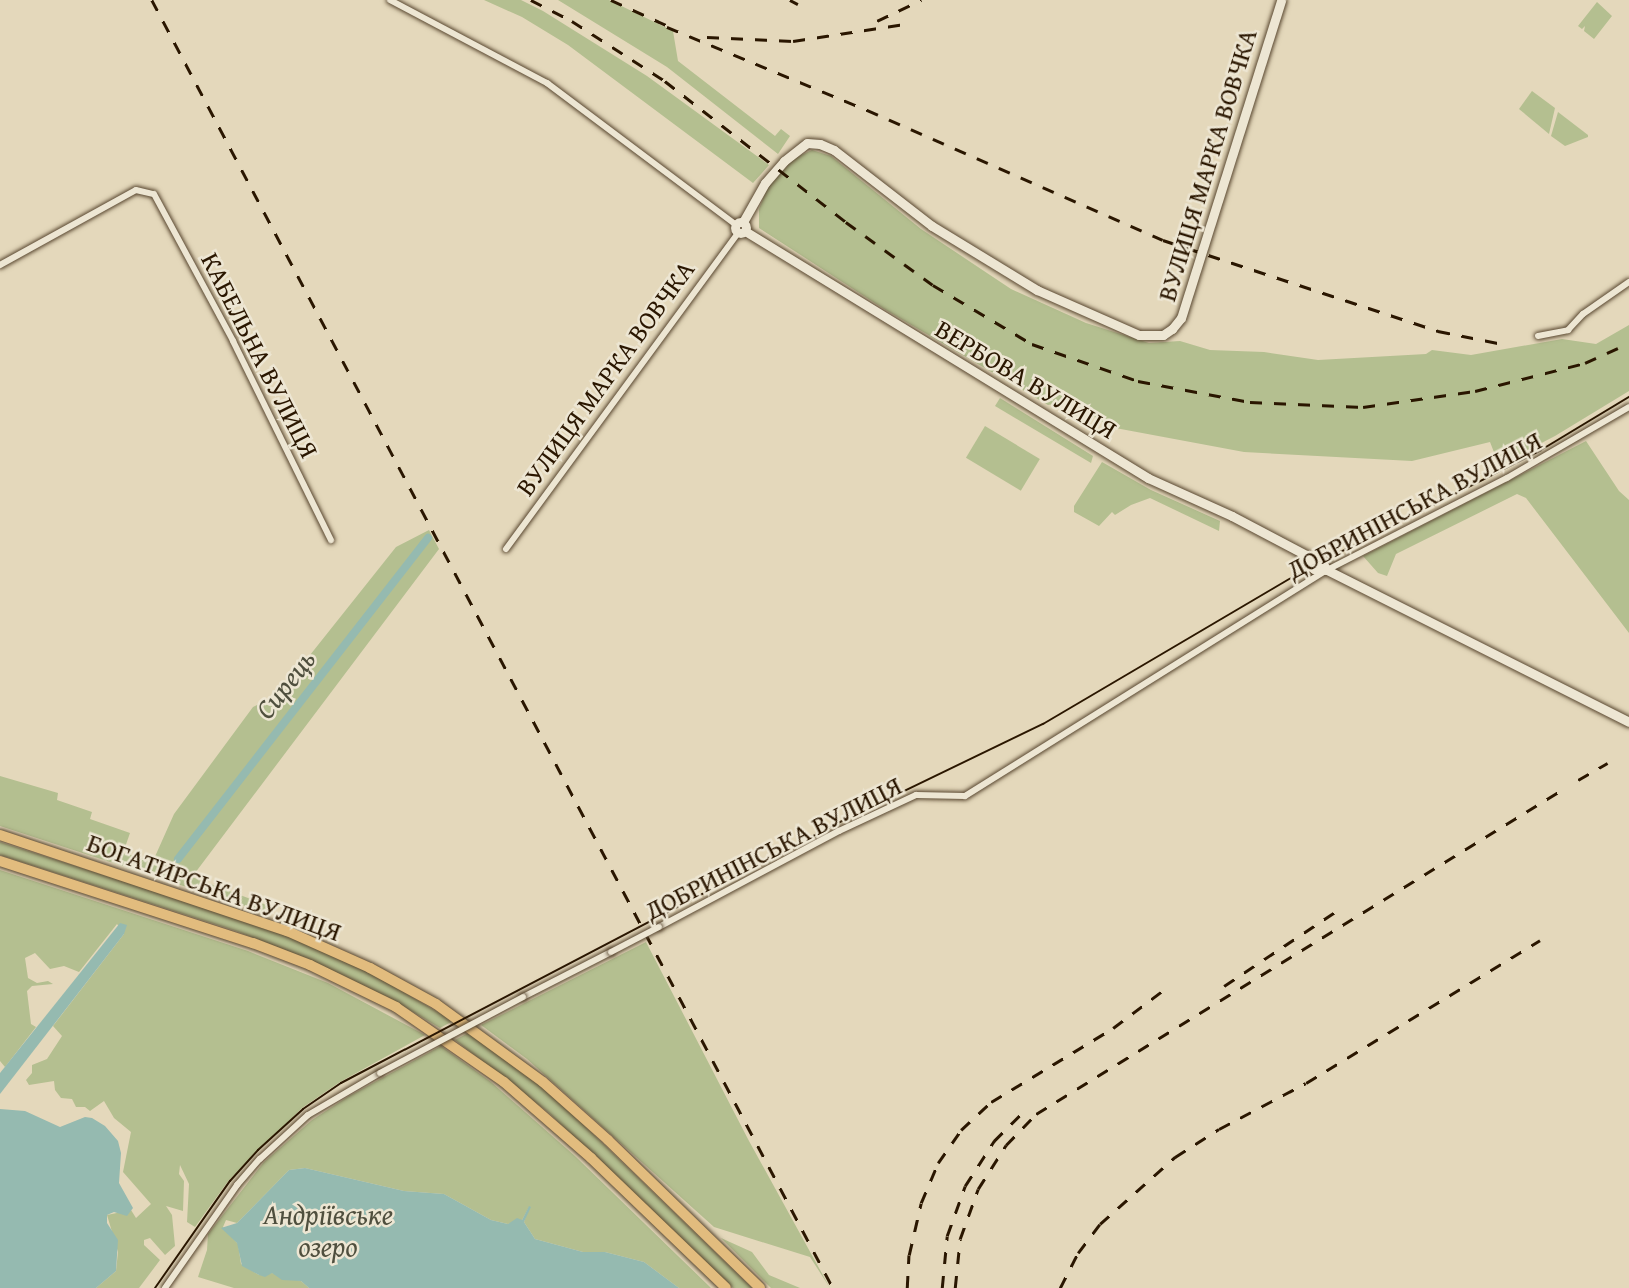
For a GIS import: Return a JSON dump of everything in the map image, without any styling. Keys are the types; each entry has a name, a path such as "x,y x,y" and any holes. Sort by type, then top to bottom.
{"main road":[{"name":"ВУЛИЦЯ МАРКА ВОВЧКА","path":"740,228 765,183 784,161 807,143 820,144 834,150 932,226 1037,290 1139,335 1163,335 1181,318 1281,0"},
{"name":"ВЕРБОВА ВУЛИЦЯ","path":"740,228 1148,478 1233,516 1322,564 1327,570 1629,722"},
{"name":"БОГАТИРСЬКА ВУЛИЦЯ","path":"0,835 287,930 370,968 436,1003 542,1082 608,1140 760,1288"},
{"name":"БОГАТИРСЬКА ВУЛИЦЯ","path":"0,861 253,943 310,965 396,1007 504,1082 591,1158 726,1288"}],"street":[{"name":"ВЕРБОВА ВУЛИЦЯ","path":"390,0 547,83 740,228"},
{"name":"КАБЕЛЬНА ВУЛИЦЯ","path":"0,265 135,190 150,191 154,194 233,341 331,540"},
{"name":"ВУЛИЦЯ МАРКА ВОВЧКА","path":"506,549 740,228"},
{"path":"1538,336 1569,330 1583,314 1629,282"},
{"name":"ДОБРИНІНСЬКА ВУЛИЦЯ","path":"165,1288 237,1185 260,1159 308,1115 380,1073 839,831 916,795 965,796 1327,570 1507,478 1629,407"}],"green space":[{"path":"484,0 521,0 543,11 647,76 769,165 753,183 568,45 522,17"},
{"path":"558,0 609,0 673,31 678,61 775,136 781,129 790,136 778,154 667,67"},
{"path":"1597,2 1612,16 1594,39 1584,31 1585,26 1582,29 1578,26"},
{"path":"1532,91 1555,108 1549,134 1519,109"},
{"path":"1558,112 1588,137 1565,146 1551,136"},
{"path":"812,150 831,156 921,229 1011,289 1086,323 1149,343 1180,341 1210,350 1264,352 1318,360 1426,354 1432,350 1471,355 1562,339 1596,344 1629,325 1629,391 1555,436 1499,465 1490,442 1412,461 1244,452 1110,427 1071,401 1048,405 884,309 759,228 759,209 768,186 795,158"},
{"path":"1000,398 1093,456 1091,463 995,406"},
{"path":"985,426 1040,459 1021,491 966,458"},
{"path":"1586,441 1619,491 1629,500 1629,633 1526,498 1517,494 1396,554 1387,576 1378,573 1363,556"},
{"path":"1102,462 1151,490 1220,521 1219,531 1150,498 1115,515 1112,512 1099,526 1074,512 1074,506"},
{"path":"429,530 439,549 192,877 275,908 266,913 0,826 0,776 58,793 57,800 92,812 90,819 130,833 123,853 153,861 174,814 253,707 279,694 396,547"},
{"path":"0,842 260,925 314,946 369,972 453,1021 440,1028 398,1003 311,960 236,931 0,855"},
{"path":"0,870 248,951 328,983 425,1035 340,1082 302,1108 229,1180 195,1227 187,1222 189,1184 180,1165 179,1174 184,1181 183,1211 166,1206 172,1215 175,1246 165,1255 150,1238 144,1240 144,1245 160,1260 139,1288 96,1288 116,1271 118,1252 107,1215 131,1210 136,1218 151,1204 123,1172 131,1132 114,1118 104,1101 90,1111 85,1107 76,1107 72,1099 61,1098 55,1090 54,1081 29,1085 26,1080 32,1073 32,1065 47,1059 62,1036 53,1026 124,934 117,924 79,972 64,966 50,969 35,953 25,958 28,978 37,983 48,981 53,984 32,986 27,991 31,1024 36,1027 5,1067 0,1061"},
{"path":"646,942 749,1141 830,1288 810,1257 714,1227 527,1059 481,1025"},
{"path":"470,1032 559,1101 752,1288 733,1288 548,1112 455,1040"},
{"path":"441,1046 491,1082 575,1156 711,1288 679,1288 644,1262 605,1252 583,1252 535,1239 524,1222 529,1207 522,1220 508,1224 491,1220 444,1194 404,1191 305,1168 289,1170 237,1223 226,1220 223,1227 238,1244 241,1264 259,1275 272,1273 301,1281 309,1288 234,1288 198,1277 207,1250 208,1234 264,1162 312,1120 349,1096"},
{"path":"721,1238 752,1252 769,1275 800,1288 771,1288"}],"water":[{"path":"120,923 127,925 124,934 0,1094 0,1073"},
{"path":"0,1109 25,1111 60,1127 85,1117 92,1118 105,1126 118,1141 121,1153 119,1183 133,1208 127,1216 114,1212 107,1215 107,1223 118,1240 116,1271 96,1288 0,1288"},
{"name":"Андріївське озеро","path":"305,1168 404,1191 444,1194 491,1220 508,1224 517,1218 522,1220 529,1206 531,1207 524,1222 535,1239 583,1252 605,1252 644,1262 679,1288 309,1288 301,1281 282,1280 272,1273 265,1277 242,1266 237,1243 221,1228 237,1223 289,1170"}],"waterway":[{"name":"Сирець","path":"178,859 428,538"}],"tram line":[{"path":"155,1288 230,1181 258,1150 303,1109 341,1083 836,824 1043,724 1301,572 1541,450 1629,397"}],"railway":[{"path":"152,0 833,1288"},
{"path":"531,0 572,21 665,81 846,222 933,285 1032,344 1138,381 1250,402 1363,407 1475,391 1585,363 1629,343"},
{"path":"611,0 677,30"},
{"path":"790,0 798,4"},
{"path":"877,21 921,0"},
{"path":"707,37 793,41 905,24"},
{"path":"667,27 867,110 1163,240 1438,331 1503,344"},
{"path":"1578,780 1607,763"},
{"path":"955,1288 960,1239 978,1189 1006,1145 1036,1114 1560,791"},
{"path":"1224,986 1341,908"},
{"path":"1060,1288 1078,1253 1100,1224 1175,1157 1219,1129 1306,1083 1540,940"},
{"path":"907,1288 909,1255 921,1203 938,1163 961,1130 991,1102 1113,1028 1169,986"},
{"path":"942,1288 947,1236 965,1186 994,1141 1024,1111"}]}
